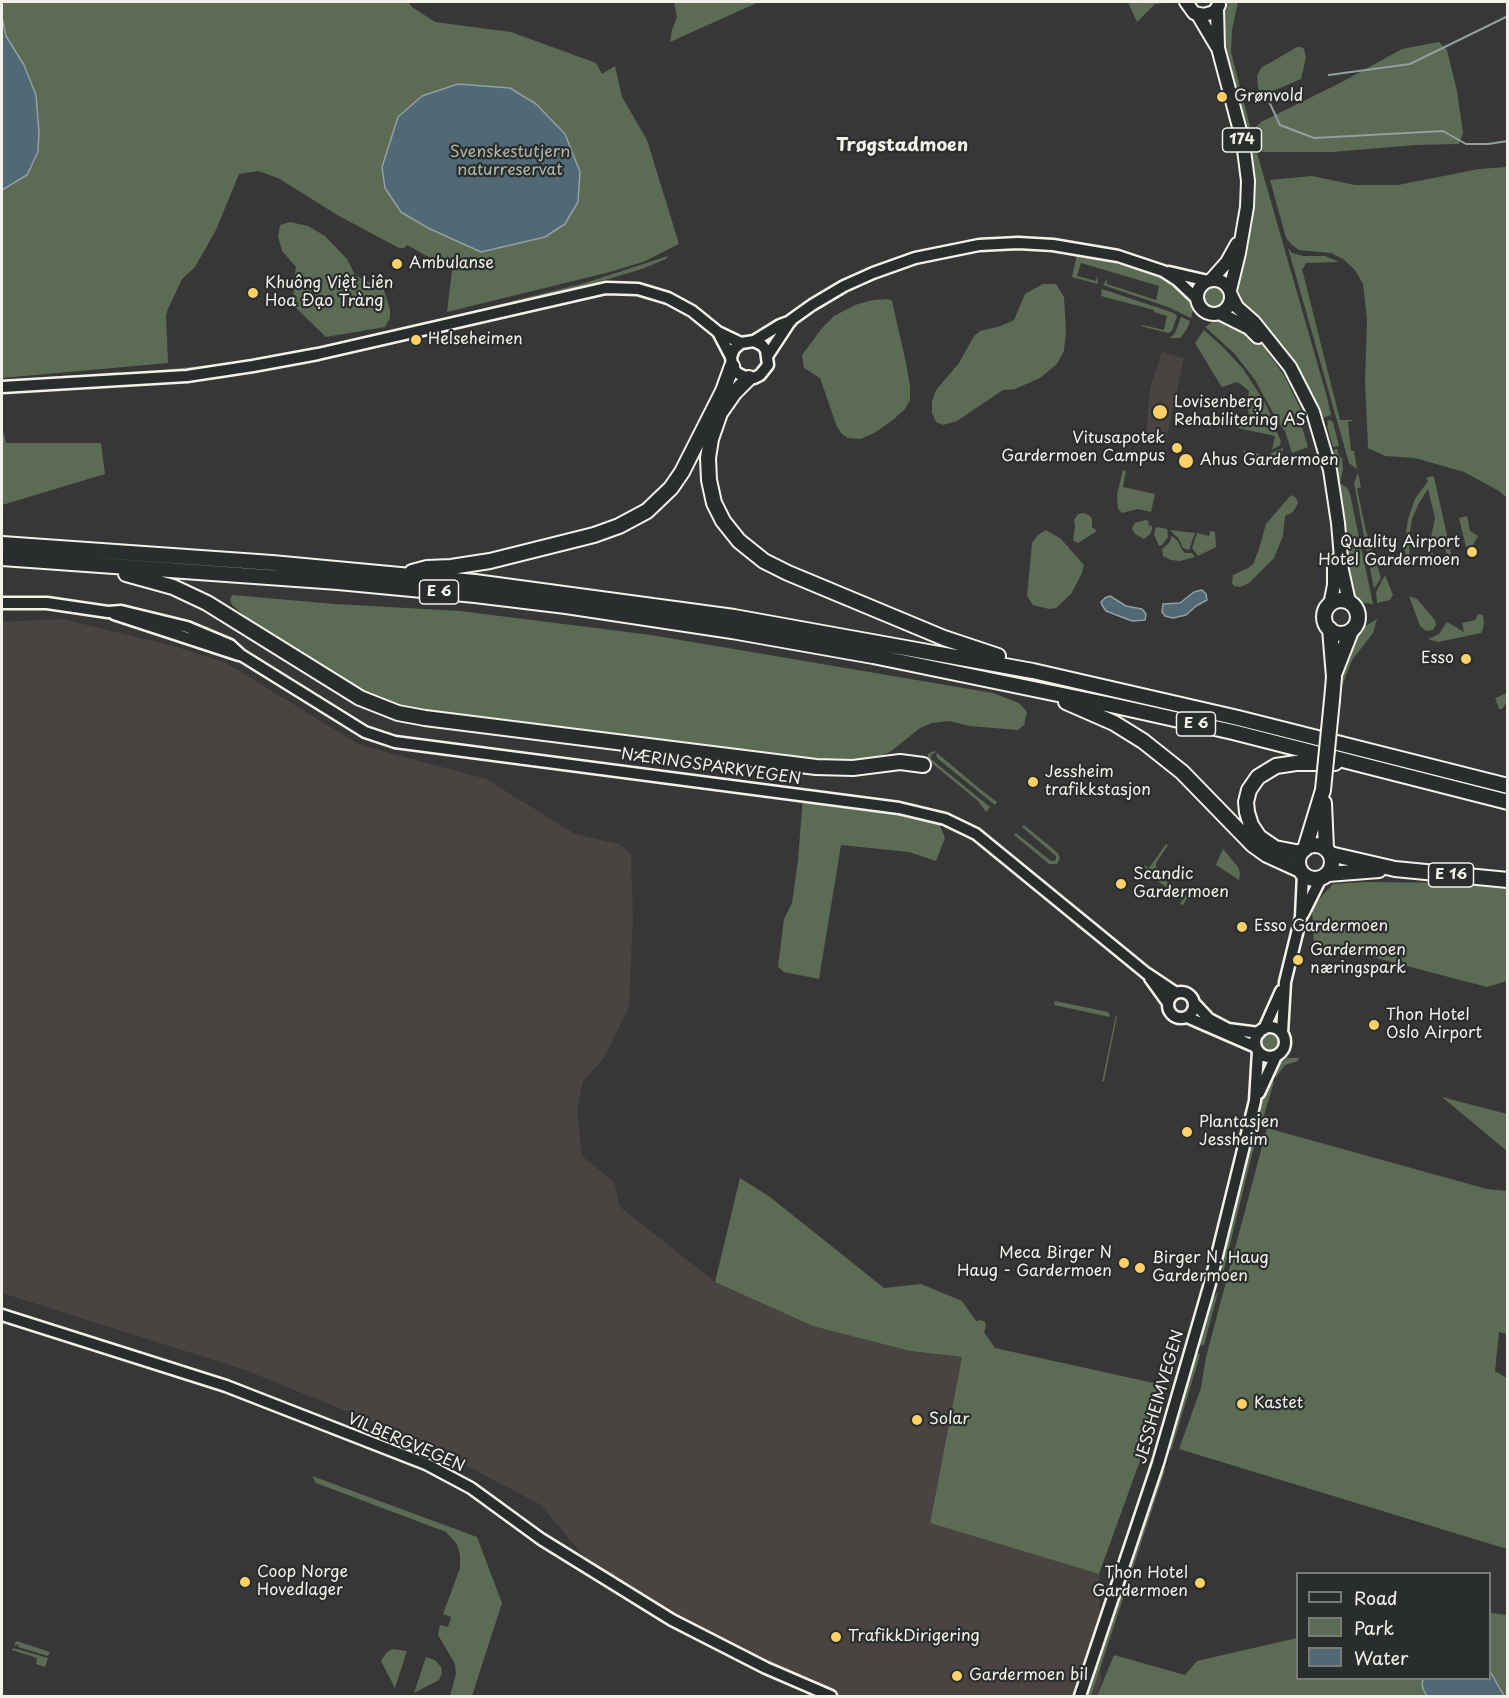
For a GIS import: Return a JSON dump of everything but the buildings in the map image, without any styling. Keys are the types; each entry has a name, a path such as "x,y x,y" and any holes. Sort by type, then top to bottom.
{"highway":[{"name":"E 6","path":"402,575 428,568 490,561 594,535 619,526 648,511 671,488 682,472 723,391 732,362"},
{"name":"E 6","path":"749,378 734,393 720,413 711,439 708,458 709,480 714,503 723,521 738,541 764,561 788,573 944,638 1013,660 1033,671"},
{"name":"E 6","path":"2,544 272,563 402,575 569,593 734,617 1033,671 1249,721 1508,786"},
{"name":"E 6","path":"2,558 338,582 566,606 732,631 1032,688 1223,730 1508,802"},
{"name":"E 6","path":"77,564 136,576 182,591 233,618 360,698 398,713 824,768 859,768 900,762 923,765"},
{"path":"1324,876 1332,864 1328,851 1323,790 1334,677 1330,629 1325,620 1325,614 1330,605 1339,601 1348,602 1357,611 1358,617 1334,677"},
{"path":"1330,629 1340,634 1351,631"},
{"name":"E 6","path":"1032,688 1094,713 1143,741 1182,772 1253,845 1267,855 1302,872"},
{"name":"E 6","path":"1303,851 1275,848 1263,841 1255,832 1248,818 1246,802 1253,783 1269,769 1285,764 1358,763"},
{"path":"1302,872 1299,864 1323,790"},
{"name":"E 16","path":"1303,851 1318,845 1328,851 1395,869 1508,880"},
{"name":"E 16","path":"1302,872 1312,879 1395,869"}],"main road":[{"name":"174","path":"1186,2 1190,9 1198,15 1218,48"},
{"name":"174","path":"1198,15 1209,14 1219,5"},
{"name":"174","path":"1219,5 1218,48 1246,163 1247,207 1229,304 1219,313"},
{"name":"174","path":"1198,300 1201,286 1210,281 1227,262 1242,235"},
{"path":"732,362 734,349 741,343 754,341 823,298 873,273 915,258 964,247 1018,243 1071,247 1118,256 1163,271 1220,281 1238,306 1290,367 1313,412 1330,470 1348,602"},
{"path":"1163,271 1177,280 1198,300 1205,311 1219,313 1248,328 1261,340 1297,390 1307,412 1323,469 1332,520 1334,585 1330,605"},
{"path":"2,387 187,376 231,369 318,354 606,288 629,288 662,295 692,311 718,333 741,343"},
{"path":"768,354 791,320"},
{"path":"718,333 739,375 749,378 760,375 768,361 768,354 762,345 754,341"},
{"name":"NÆRINGSPARKVEGEN","path":"2,603 47,603 108,612 121,611 187,627 231,645 241,656 364,732 394,742 888,807 927,813 945,819 976,834 1146,973 1176,993 1188,994 1209,1019 1227,1029 1262,1031"},
{"path":"1302,872 1302,917"},
{"path":"1285,982 1282,1033 1284,1048 1276,1056 1268,1057 1257,1049 1256,1039 1285,982 1302,917 1324,876"},
{"name":"NÆRINGSPARKVEGEN","path":"1146,973 1168,1003 1173,1016 1187,1017 1257,1049"},
{"path":"1168,1003 1176,993"},
{"path":"1187,1017 1193,1012 1194,1003"},
{"path":"1262,1031 1276,1029 1282,1033"},
{"name":"JESSHEIMVEGEN","path":"1255,1101 1257,1049"},
{"name":"JESSHEIMVEGEN","path":"1080,1696 1158,1463 1186,1370 1211,1280 1255,1101 1276,1056"},
{"name":"VILBERGVEGEN","path":"2,1315 226,1386 436,1469 471,1488 542,1539 672,1620 766,1668 831,1696"}],"shaded area":[{"name":"Lovisenberg Rehabilitering AS","path":"1162,352 1184,358 1166,440 1146,435 1150,388"},
{"path":"62,619 177,647 226,663 360,745 486,779 575,834 619,844 631,854 633,919 629,1007 604,1058 583,1081 577,1109 582,1156 614,1182 620,1207 715,1282 910,1351 962,1357 930,1523 1099,1574 1101,1682 1097,1696 842,1696 678,1623 596,1571 541,1505 418,1440 245,1370 2,1293 2,622"}],"green space":[{"name":"Svenskestutjern naturreservat","path":"2,2 408,2 435,22 511,32 596,63 602,74 615,66 622,97 647,140 679,244 643,262 606,273 447,312 452,270 407,245 399,248 339,216 278,178 258,171 239,174 216,230 195,267 182,279 168,309 166,315 168,363 2,378"},
{"path":"674,2 759,2 670,42 677,17"},
{"path":"1128,2 1170,2 1155,4 1137,22"},
{"path":"1227,2 1238,2 1232,30 1231,52 1256,150 1250,147 1223,48 1222,16"},
{"path":"1439,42 1447,50 1457,91 1463,133 1459,144 1332,152 1262,152 1255,128 1261,122 1402,49"},
{"path":"1297,47 1304,49 1306,57 1301,79 1261,94 1257,76 1261,68"},
{"path":"1250,152 1257,153 1327,397 1331,415 1321,419 1245,308 1239,293 1237,284 1252,210 1254,181"},
{"path":"1508,167 1507,498 1499,491 1464,472 1415,458 1385,456 1368,448 1365,382 1367,320 1363,284 1355,270 1343,259 1331,253 1299,250 1291,244 1286,238 1270,180 1312,176 1355,185 1398,185 1479,169"},
{"path":"290,222 308,226 325,236 347,259 355,275 384,290 390,310 390,318 385,327 326,337 295,307 293,285 296,267 282,251 278,236 280,225"},
{"path":"1288,248 1292,253 1304,256 1325,256 1339,262 1306,263 1302,269 1340,420 1354,420 1348,422 1351,451 1354,451 1357,469 1349,463"},
{"path":"1077,254 1135,268 1166,279 1186,294 1193,310 1191,318 1168,307 1103,285 1107,279 1107,284 1156,300 1159,286 1081,263 1077,276 1096,281 1097,275 1098,284 1072,277"},
{"path":"668,256 642,269 585,286 364,338 585,283"},
{"path":"1043,284 1056,284 1064,297 1066,331 1064,351 1057,364 1040,378 1015,389 1003,390 957,421 943,425 936,422 932,413 932,401 936,390 959,363 974,336 980,331 1014,320 1025,294"},
{"path":"1214,285 1222,288 1225,296 1222,304 1214,307 1206,304 1203,296 1206,288"},
{"path":"1102,289 1174,313 1177,316 1172,331 1168,333 1141,326 1164,330 1167,316 1154,312 1154,310 1101,296"},
{"path":"888,299 892,301 906,363 910,400 905,409 876,432 861,439 848,438 837,427 820,378 804,368 802,355 834,316 855,305"},
{"path":"1181,317 1190,321 1187,329 1180,338 1170,338 1175,333"},
{"path":"1222,320 1252,334 1284,375 1302,412 1305,426 1302,427 1308,447 1292,453 1285,431 1255,380 1234,353 1205,327 1212,322"},
{"path":"1204,330 1244,370 1265,403 1272,418 1270,420 1249,415 1247,402 1249,391 1239,383 1221,386 1195,343"},
{"path":"307,349 295,354 268,359 185,371 136,374 223,364"},
{"path":"119,372 121,376 2,383 2,380"},
{"path":"1327,421 1333,422 1339,446 1333,447 1327,426"},
{"path":"1239,424 1272,428 1277,432 1280,445 1272,450 1275,436 1238,428"},
{"path":"2,426 6,443 101,443 105,474 2,505"},
{"path":"1283,448 1282,463 1276,467 1266,460 1251,460 1242,450 1270,456 1271,453"},
{"path":"1335,449 1342,458 1343,469 1340,483 1347,488 1350,494 1373,604 1358,602 1351,592 1332,455"},
{"path":"1123,470 1126,471 1123,487 1155,494 1151,512 1138,509 1122,513 1118,509 1117,494"},
{"path":"1358,473 1361,487 1357,489 1366,531 1381,578 1374,589 1354,483"},
{"path":"1432,476 1453,562 1449,563 1445,547 1432,537 1435,566 1432,566 1430,542 1435,518 1428,489 1412,519 1409,538 1410,564 1407,565 1404,545 1408,519 1415,499 1428,481 1426,478"},
{"path":"1291,495 1298,503 1293,512 1285,516 1283,536 1274,558 1249,583 1240,587 1234,586 1233,575 1253,564 1266,524"},
{"path":"1084,513 1090,516 1092,527 1097,531 1078,543 1073,540 1074,520 1078,514"},
{"path":"1467,516 1470,531 1478,536 1473,545 1466,547 1459,518"},
{"path":"1149,521 1148,525 1152,526 1152,529 1144,539 1135,534 1132,528 1135,523"},
{"path":"1156,527 1167,529 1168,537 1159,546 1154,534"},
{"path":"1046,530 1061,539 1084,565 1071,594 1056,608 1049,609 1033,605 1027,596 1032,543"},
{"path":"1170,530 1195,533 1189,550 1183,548 1179,539"},
{"path":"1210,531 1215,532 1216,547 1198,556 1192,548 1197,533 1209,536"},
{"path":"1172,536 1185,553 1192,553 1195,557 1180,561 1163,556 1162,549 1169,543"},
{"path":"1385,575 1393,595 1390,600 1377,603 1376,592"},
{"path":"232,595 460,611 651,635 993,693 1019,703 1027,712 1024,725 1018,730 969,726 950,721 932,723 920,728 890,752 870,760 831,763 403,708 380,701 351,686 245,616 232,605 230,600"},
{"path":"1409,596 1417,599 1435,620 1436,625 1433,630 1426,631 1420,626"},
{"path":"1478,614 1483,615 1484,621 1481,633 1438,642 1428,639 1439,634 1447,622 1464,632 1462,623 1475,620"},
{"path":"1377,619 1373,633 1352,660 1338,696 1342,667 1357,633"},
{"path":"1507,693 1507,702 1502,709 1499,709 1495,698"},
{"path":"936,752 931,755 931,759 990,807 986,812 978,801 928,760 928,754"},
{"path":"937,753 997,802 995,805 938,759"},
{"path":"803,797 936,816 945,838 936,861 909,852 841,845 819,979 784,972 778,967 784,919 792,903"},
{"path":"1024,825 1058,853 1060,858 1057,864 1049,864 1014,835 1016,833 1051,861 1056,860 1056,856 1022,827"},
{"path":"1166,844 1168,845 1156,866 1160,877 1188,897 1183,905 1180,904 1183,899 1153,878 1148,881 1149,874 1144,865 1149,868"},
{"path":"1223,849 1238,867 1239,880 1216,865"},
{"path":"1480,883 1507,888 1507,981 1487,987 1365,955 1314,948 1312,907 1333,884"},
{"path":"1055,1001 1108,1012 1110,1017 1054,1005"},
{"path":"1116,1015 1104,1081 1102,1082"},
{"path":"1267,1035 1273,1035 1278,1043 1276,1049 1267,1051 1262,1046 1262,1040"},
{"path":"1288,1058 1299,1058 1298,1061 1285,1065 1276,1077 1270,1076 1278,1064"},
{"path":"1270,1079 1274,1082 1252,1154 1223,1273 1221,1262 1251,1140"},
{"path":"1442,1097 1507,1114 1507,1151"},
{"path":"1267,1128 1487,1189 1507,1191 1507,1334 1499,1332 1495,1371 1507,1378 1507,1549 1179,1449 1201,1388 1206,1357"},
{"path":"740,1178 770,1197 884,1288 921,1284 962,1301 976,1321 985,1322 984,1332 995,1348 1167,1386 1099,1574 930,1523 962,1357 910,1351 813,1326 715,1282"},
{"path":"1218,1292 1204,1345 1198,1346 1210,1302"},
{"path":"1197,1351 1200,1355 1171,1451 1169,1439"},
{"path":"1165,1470 1091,1696 1085,1696 1159,1474"},
{"path":"312,1476 477,1537 502,1603 472,1696 450,1696 456,1674 455,1664 438,1635 440,1625 448,1627 451,1617 443,1614 460,1568 457,1544 446,1532 316,1483"},
{"path":"1491,1613 1507,1615 1507,1696 1491,1696"},
{"path":"1296,1638 1296,1680 1441,1680 1447,1696 1097,1696 1114,1655 1185,1675 1197,1661"},
{"path":"16,1641 50,1652 48,1656 18,1647 19,1644 14,1646"},
{"path":"13,1648 48,1658 45,1667 36,1664 37,1658 12,1650"},
{"path":"392,1649 407,1651 395,1688 381,1661"},
{"path":"426,1657 435,1660 441,1667 442,1673 439,1680 414,1693"}],"water":[{"path":"2,17 6,36 24,65 36,95 39,132 38,152 27,175 2,190"},
{"path":"458,84 510,88 536,104 565,134 580,172 578,202 565,224 545,237 481,252 428,228 401,212 385,188 382,167 398,117 422,96"},
{"path":"1202,590 1207,600 1186,615 1173,618 1165,616 1162,612 1163,604 1180,603 1194,592"},
{"path":"1110,596 1126,606 1142,609 1146,614 1145,620 1132,621 1106,611 1101,602"},
{"path":"1491,1673 1504,1696 1427,1696 1423,1680 1491,1680"}],"waterway":[{"path":"1329,75 1410,64 1508,16"},
{"path":"1266,95 1280,125 1314,138 1443,131 1466,144 1508,141"}],"place":[{"name":"Grønvold","path":"1222,97"},
{"name":"Ambulanse","path":"397,264"},
{"name":"Khuông Việt Liên Hoa Đạo Tràng","path":"253,293"},
{"name":"Helseheimen","path":"416,340"},
{"name":"Lovisenberg Rehabilitering AS","path":"1160,412"},
{"name":"Vitusapotek Gardermoen Campus","path":"1177,448"},
{"name":"Ahus Gardermoen","path":"1186,461"},
{"name":"Quality Airport Hotel Gardermoen","path":"1472,552"},
{"name":"Esso","path":"1466,659"},
{"name":"Jessheim trafikkstasjon","path":"1033,782"},
{"name":"Scandic Gardermoen","path":"1121,884"},
{"name":"Esso Gardermoen","path":"1242,927"},
{"name":"Gardermoen næringspark","path":"1298,960"},
{"name":"Thon Hotel Oslo Airport","path":"1374,1025"},
{"name":"Plantasjen Jessheim","path":"1187,1132"},
{"name":"Meca Birger N Haug - Gardermoen","path":"1124,1263"},
{"name":"Birger N. Haug Gardermoen","path":"1140,1268"},
{"name":"Kastet","path":"1242,1404"},
{"name":"Solar","path":"917,1420"},
{"name":"Coop Norge Hovedlager","path":"245,1582"},
{"name":"Thon Hotel Gardermoen","path":"1200,1583"},
{"name":"TrafikkDirigering","path":"836,1637"},
{"name":"Gardermoen bil","path":"957,1676"}],"district":[{"name":"Trøgstadmoen","path":"902,146"}]}
